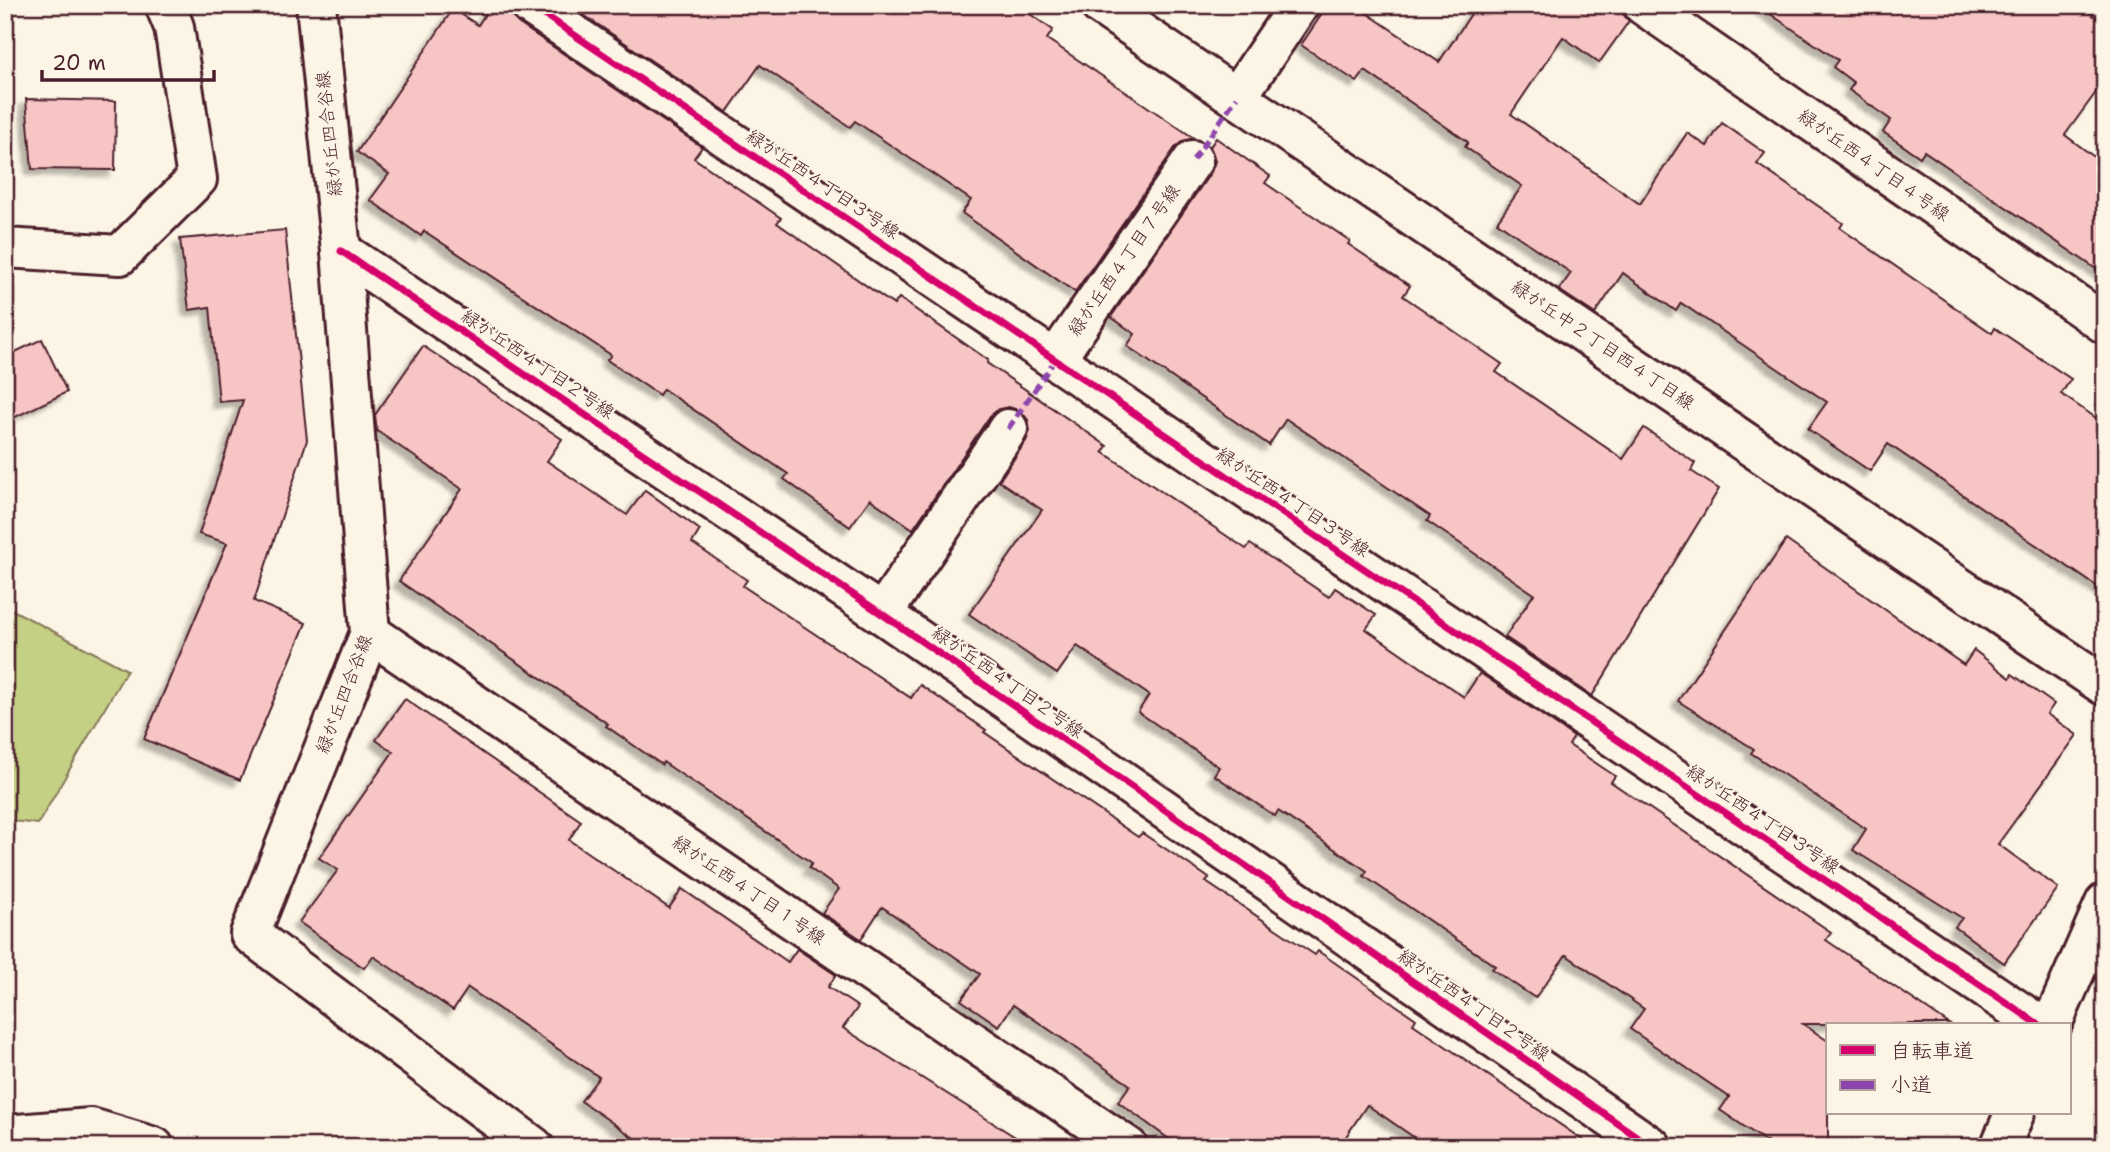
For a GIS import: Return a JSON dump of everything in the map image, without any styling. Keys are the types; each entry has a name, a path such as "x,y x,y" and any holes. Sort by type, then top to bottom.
{"street":[{"path":"5,248 120,255 197,179 174,27 165,5"},
{"name":"緑が丘四合谷線","path":"316,5 341,251 370,633 250,934 534,1147"},
{"name":"緑が丘西４丁目３号線","path":"530,5 2037,1023"},
{"name":"緑が丘中２丁目西４丁目線","path":"1100,5 2105,686"},
{"path":"1237,97 1299,5"},
{"name":"緑が丘西４丁目４号線","path":"1643,5 2105,324"},
{"name":"緑が丘西４丁目７号線","path":"1055,360 1193,160"},
{"name":"緑が丘西４丁目２号線","path":"341,251 882,614 1652,1147"},
{"path":"882,614 1008,429"},
{"name":"緑が丘西４丁目１号線","path":"370,633 1128,1147"},
{"path":"2052,1023 2105,903"},
{"path":"2000,1147 2014,1114"},
{"path":"5,1135 91,1128 154,1147"}],"green space":[{"path":"5,606 127,670 38,824 5,820"}],"building":[{"path":"491,5 508,5 511,15 518,23 702,147 694,158 781,218 777,223 894,305 899,298 1107,446 1103,452 1246,549 1250,544 1329,597 1335,588 1376,615 1366,629 1464,697 1480,673 1574,737 1569,745 1615,776 1611,782 1831,932 1826,940 1948,1023 1803,1024 1826,1040 1828,1147 1774,1147 1720,1110 1729,1097 1630,1029 1644,1009 1566,955 1535,998 1492,969 1495,966 1364,876 1367,871 1278,811 1275,816 1214,775 1219,767 1138,712 1149,695 1077,646 1057,674 969,614 1042,510 999,481 1030,431 1028,420 1021,411 1009,407 999,409 990,416 913,529 870,499 850,527 784,479 788,474 663,389 659,395 607,360 611,355 424,231 421,236 370,200 389,174 357,152 453,9 478,25"},
{"path":"569,5 1017,5 1053,30 1047,39 1194,138 1183,141 1175,148 1075,292 962,213 971,200 855,121 850,127 760,65 727,112"},
{"path":"1328,5 1355,5 1439,62 1477,5 1621,5 1623,14 1629,21 1599,63 1563,37 1511,114 1640,204 1687,133 1707,146 1722,123 1765,153 1757,164 1843,223 1840,228 1992,333 1995,328 2071,379 2061,394 2105,424 2105,592 1888,444 1870,471 1808,429 1827,402 1681,303 1676,311 1623,273 1595,314 1559,290 1571,273 1497,222 1522,186 1465,147 1468,142 1365,71 1357,82 1301,45"},
{"path":"1757,5 2079,5 2105,24 2105,80 2065,135 2105,165 2105,275 1924,151 1920,157 1883,132 1891,120 1849,90 1854,83 1833,67 1838,60"},
{"path":"26,99 116,101 115,170 32,169"},
{"path":"1216,138 1270,176 1265,183 1410,286 1403,296 1502,364 1496,372 1623,459 1644,428 1695,463 1691,471 1719,489 1592,696 1505,637 1534,594 1427,521 1430,516 1286,419 1269,445 1127,346 1135,334 1111,317 1211,172 1215,161 1210,147"},
{"path":"285,230 307,440 254,601 306,623 240,780 144,739 227,543 199,534 243,400 219,402 210,307 189,310 180,239"},
{"path":"42,339 67,392 5,422 5,357"},
{"path":"423,346 562,439 547,461 627,515 645,490 700,530 692,543 747,580 743,586 911,698 920,685 1138,837 1142,833 1209,878 1206,882 1315,955 1318,951 1416,1019 1413,1024 1593,1147 1428,1147 1367,1105 1339,1147 1180,1147 1118,1102 1130,1085 1013,1005 999,1026 961,1000 980,974 882,907 861,939 822,913 839,889 809,868 812,863 663,762 662,765 606,726 608,724 399,581 462,489 377,431 375,415"},
{"path":"1786,540 1964,665 1974,650 2010,678 2012,674 2054,704 2047,714 2077,735 1998,844 2058,888 2004,963 1955,927 1962,918 1853,850 1866,829 1751,753 1754,749 1678,701"},
{"path":"405,699 581,821 569,840 669,908 682,889 788,962 797,949 836,975 828,987 858,1007 843,1028 1031,1147 647,1147 581,1101 599,1077 468,988 453,1010 373,956 364,968 299,922 338,870 319,858 393,752 376,740"}],"marked path":[{"path":"1193,160 1237,97"},
{"path":"1008,429 1055,360"}],"cycle path":[{"path":"530,5 2037,1023"},
{"path":"341,251 882,614 1652,1147"}]}
